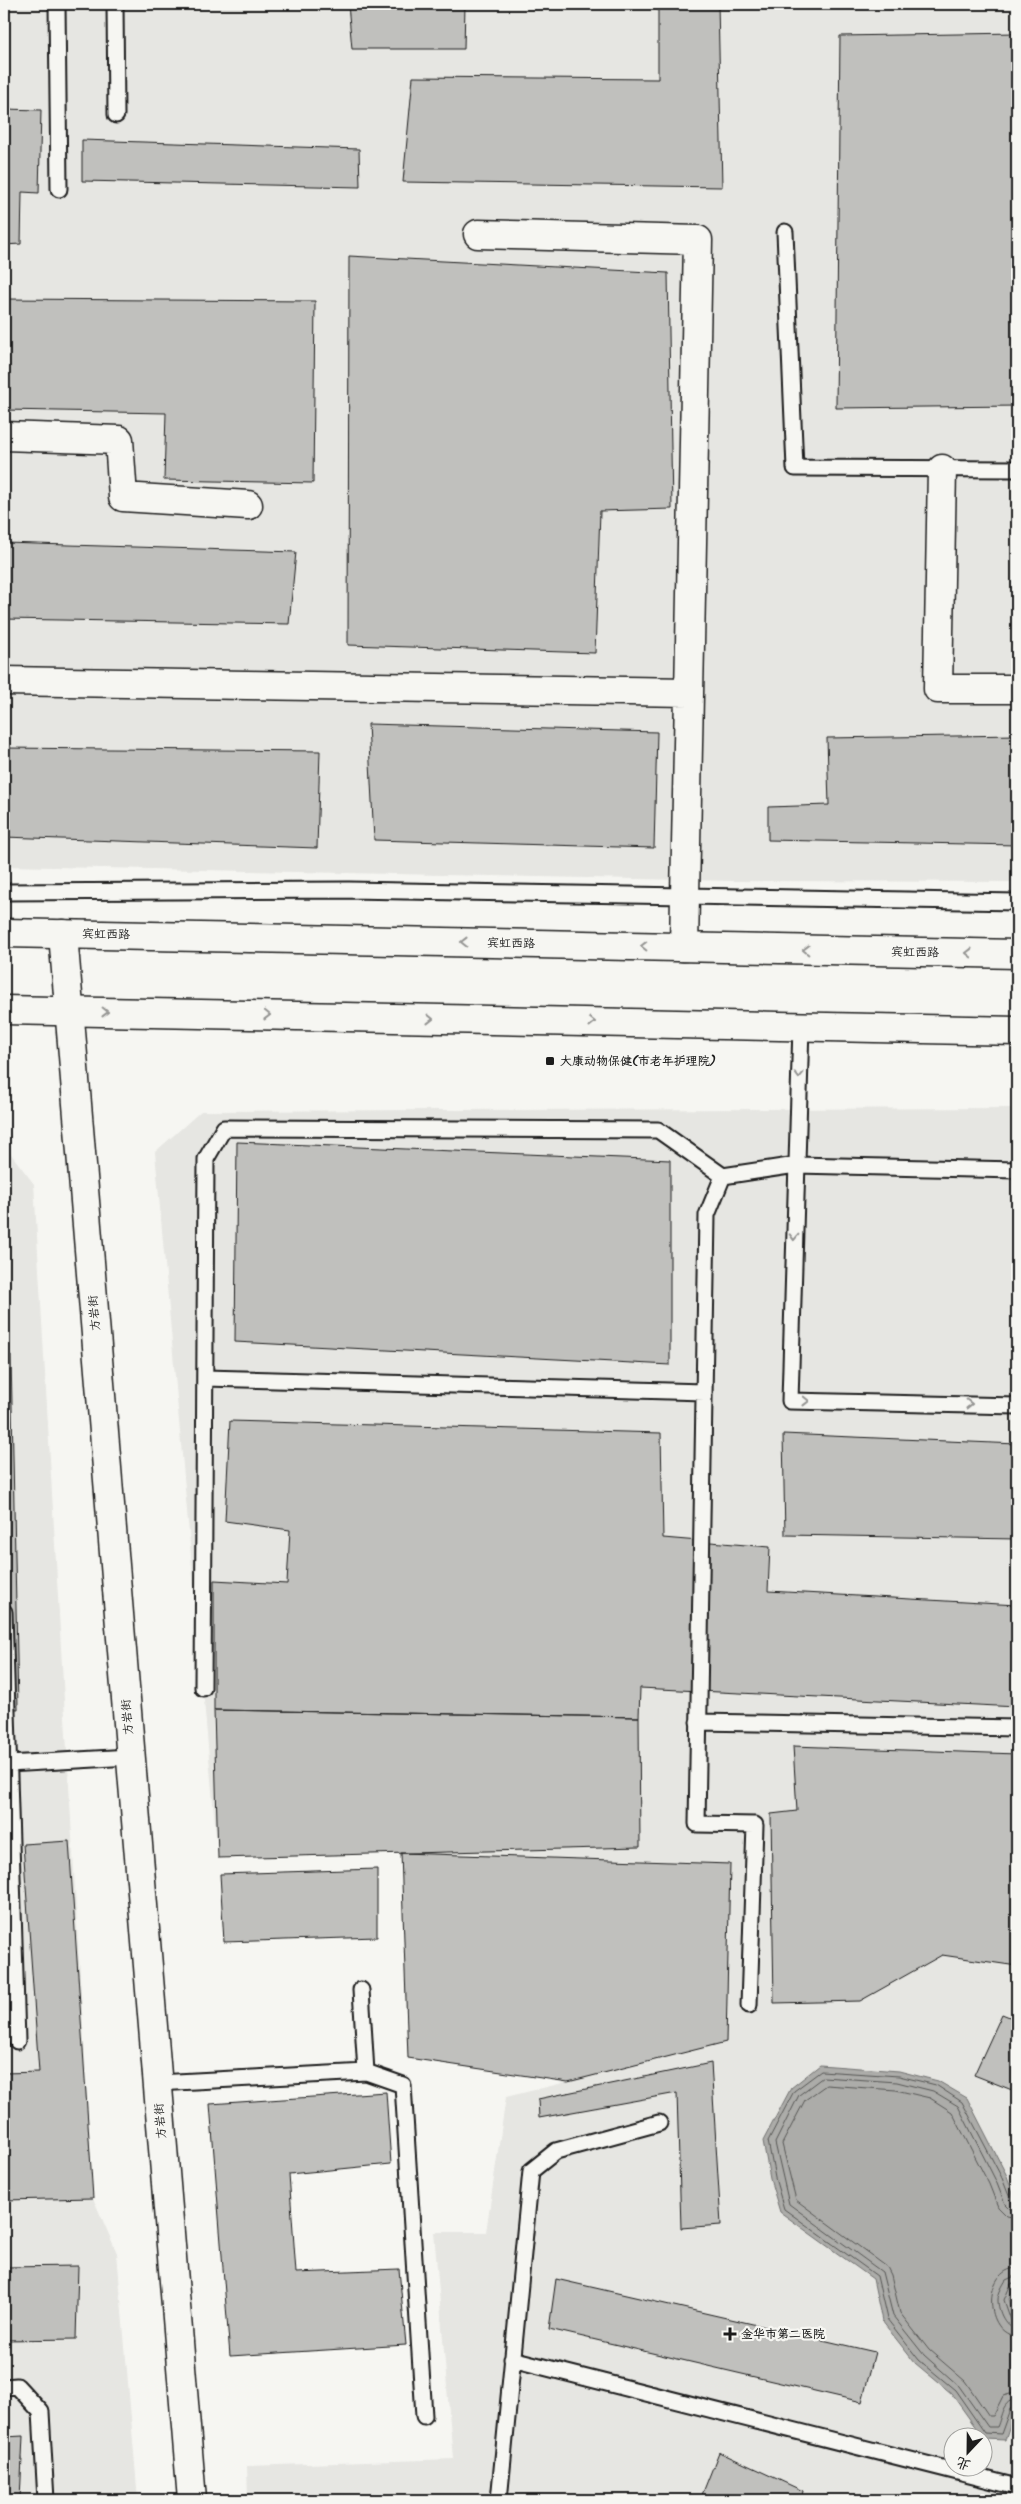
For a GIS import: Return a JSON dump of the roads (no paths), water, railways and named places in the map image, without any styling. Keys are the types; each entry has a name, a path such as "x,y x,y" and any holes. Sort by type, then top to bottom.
{"street":[{"path":"478,234 698,240 684,947"},
{"path":"4,436 119,440 123,497 248,505"},
{"path":"942,469 938,689 1017,689"},
{"path":"4,681 689,692"},
{"name":"宾虹西路","path":"4,933 1017,954"},
{"name":"方岩街","path":"63,934 192,2500"},
{"path":"4,1010 1017,1031"}],"lane":[{"path":"57,4 59,189"},
{"path":"115,4 116,115"},
{"path":"785,232 795,468 1017,469"},
{"path":"4,892 350,890 1017,902"},
{"path":"801,1026 790,1400 1017,1406"},
{"path":"203,1688 206,1159 224,1128 658,1130 723,1176 796,1165 1017,1170"},
{"path":"723,1176 707,1215 696,1824 755,1825 749,2005"},
{"path":"205,1378 704,1392"},
{"path":"4,1612 17,2041"},
{"path":"698,1722 1017,1728"},
{"path":"8,1764 130,1757"},
{"path":"361,1990 366,2072"},
{"path":"157,2083 366,2072 403,2085 424,2416"},
{"path":"499,2500 530,2171 556,2151 659,2123"},
{"path":"512,2359 1017,2488"},
{"path":"4,2387 17,2386 40,2412 46,2500"}],"water":[{"path":"820,2065 899,2071 938,2081 967,2098 1007,2176 1017,2205 1017,2282 1009,2299 1017,2325 1017,2404 1005,2440 994,2439 994,2426 975,2426 951,2393 915,2363 882,2321 873,2279 780,2212 770,2179 763,2141 791,2088"}],"place":[{"name":"大康动物保健(市老年护理院)","path":"550,1061"},
{"name":"金华市第二医院","path":"730,2334"}]}
